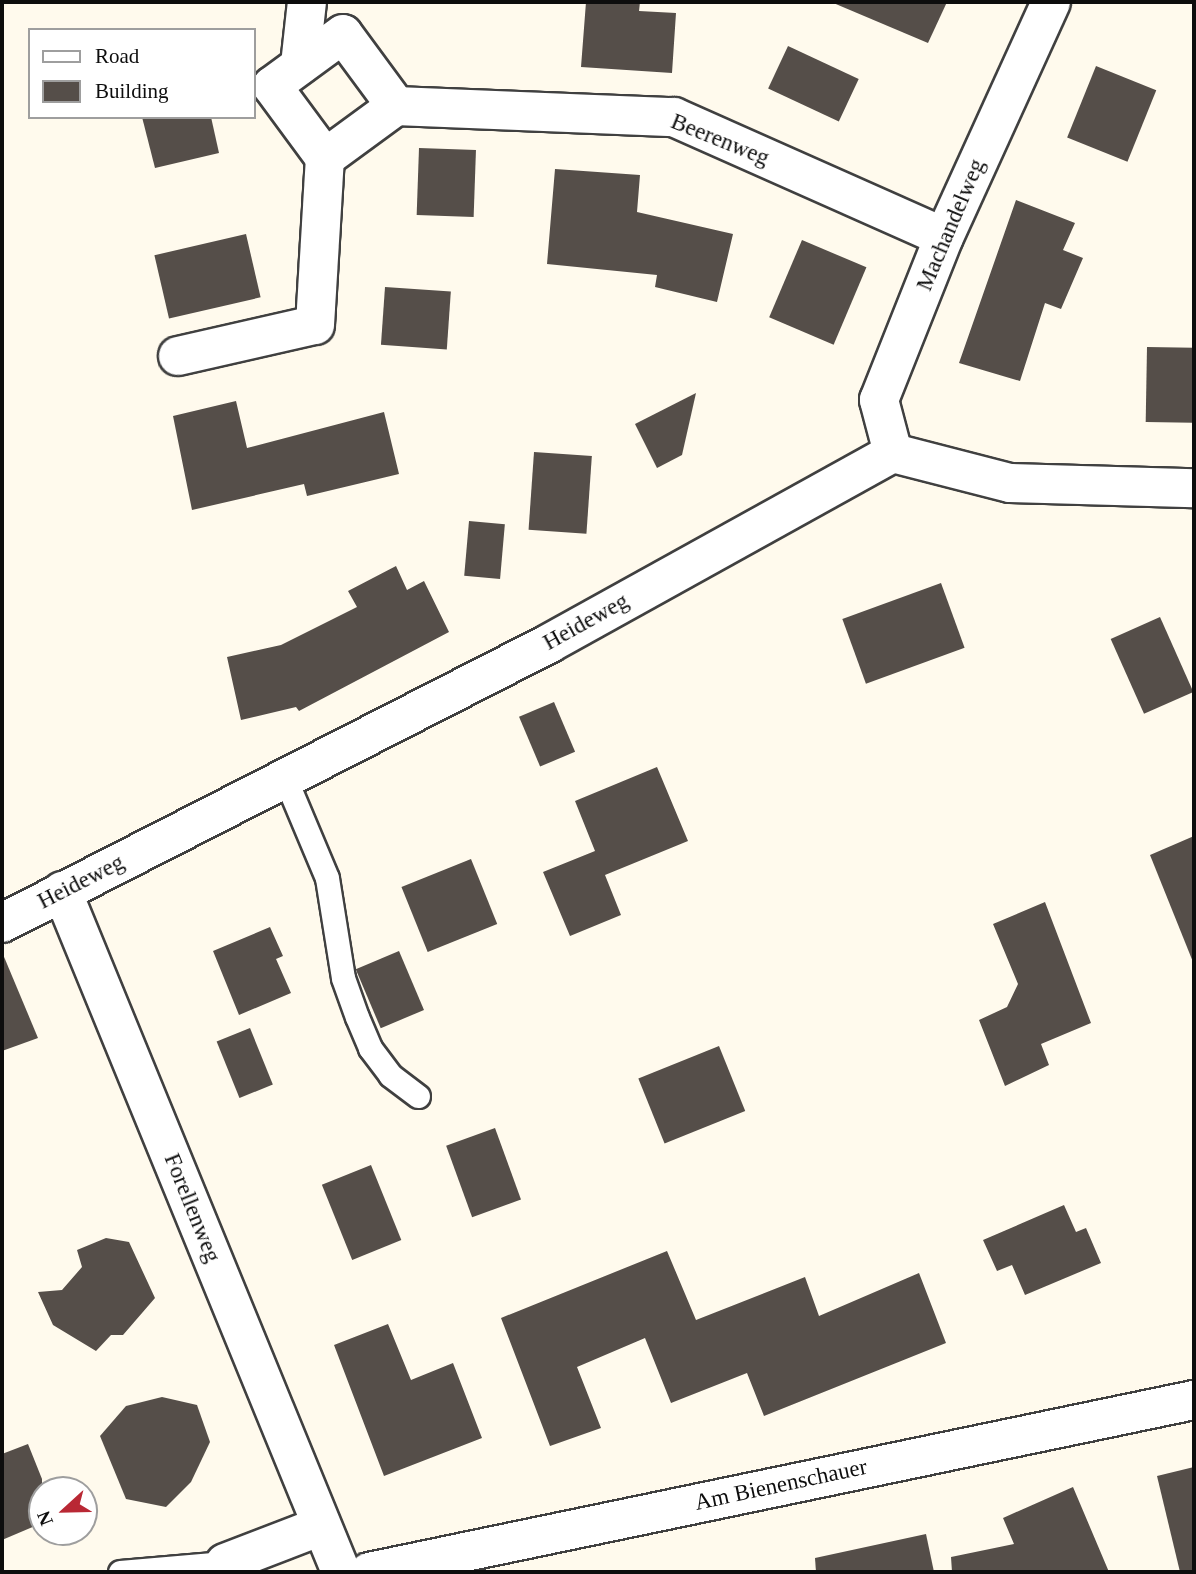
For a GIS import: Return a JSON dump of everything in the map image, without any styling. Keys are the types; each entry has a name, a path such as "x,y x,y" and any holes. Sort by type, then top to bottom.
{"street":[{"path":"300,65 306,2"},
{"name":"Machandelweg","path":"893,453 879,400 944,237 1051,2"},
{"path":"178,356 315,325 326,158 272,86 343,34 396,106 326,158"},
{"name":"Beerenweg","path":"396,106 674,117 944,237"},
{"path":"893,453 1010,483 1194,488"},
{"name":"Heideweg","path":"2,923 550,643 893,453"},
{"name":"Forellenweg","path":"62,891 341,1572"},
{"name":"Am Bienenschauer","path":"369,1572 1194,1400"},
{"path":"225,1563 321,1525"}],"lane":[{"path":"285,778 327,878 343,978 357,1017 370,1048 390,1075 418,1096"},
{"path":"120,1572 225,1563"}],"building":[{"path":"586,2 640,2 639,11 676,13 672,73 581,67"},
{"path":"831,2 947,2 928,43"},
{"path":"788,46 859,79 839,122 768,89"},
{"path":"1096,66 1156,90 1127,162 1067,137"},
{"path":"143,119 211,119 219,153 155,168"},
{"path":"419,148 476,150 474,217 417,215"},
{"path":"555,169 640,175 637,212 733,234 717,302 655,287 657,275 547,264"},
{"path":"1016,200 1075,223 1063,250 1083,258 1061,309 1045,303 1020,381 959,363"},
{"path":"246,234 261,297 169,318 154,255"},
{"path":"802,240 866,267 834,345 769,317"},
{"path":"385,287 451,292 447,349 381,345"},
{"path":"1147,347 1194,348 1193,423 1146,422"},
{"path":"696,393 682,455 657,468 635,424"},
{"path":"236,401 247,448 384,412 399,474 307,496 304,484 192,510 173,416"},
{"path":"534,452 592,456 586,534 529,530"},
{"path":"469,521 505,524 500,579 464,576"},
{"path":"396,566 407,590 424,581 449,632 299,711 296,707 241,720 227,657 281,645 357,607 348,591"},
{"path":"941,583 965,648 866,684 842,619"},
{"path":"1160,617 1193,692 1144,714 1111,639"},
{"path":"554,702 575,752 540,767 519,717"},
{"path":"657,767 688,841 605,875 621,915 570,936 543,872 595,851 575,801"},
{"path":"1194,836 1194,962 1193,962 1150,855"},
{"path":"471,859 497,924 428,952 401,887"},
{"path":"1045,902 1091,1023 1041,1044 1049,1065 1005,1086 979,1020 1007,1007 1018,984 993,924"},
{"path":"270,927 283,956 276,959 291,993 239,1015 213,951"},
{"path":"399,951 424,1010 381,1028 356,969"},
{"path":"2,952 38,1038 2,1051"},
{"path":"250,1028 273,1085 239,1098 217,1041"},
{"path":"719,1046 745,1111 665,1143 638,1079"},
{"path":"495,1128 521,1199 472,1217 446,1146"},
{"path":"371,1165 401,1240 352,1260 322,1185"},
{"path":"1064,1205 1076,1232 1086,1228 1101,1263 1025,1295 1012,1265 997,1271 983,1240"},
{"path":"106,1238 129,1242 155,1298 123,1335 111,1335 96,1351 53,1325 38,1292 62,1290 82,1267 77,1250"},
{"path":"667,1251 696,1320 805,1277 819,1316 919,1273 946,1343 764,1416 747,1373 671,1403 645,1338 577,1367 601,1428 550,1446 501,1318"},
{"path":"388,1324 411,1380 453,1363 482,1438 384,1476 334,1345"},
{"path":"162,1397 197,1405 210,1442 191,1482 166,1507 126,1499 100,1436 126,1406"},
{"path":"28,1444 41,1476 28,1476 28,1529 2,1540 2,1454"},
{"path":"1194,1467 1194,1572 1180,1572 1157,1476"},
{"path":"1073,1487 1109,1572 952,1572 951,1557 1014,1544 1003,1518"},
{"path":"926,1534 934,1572 816,1572 815,1558"}]}
